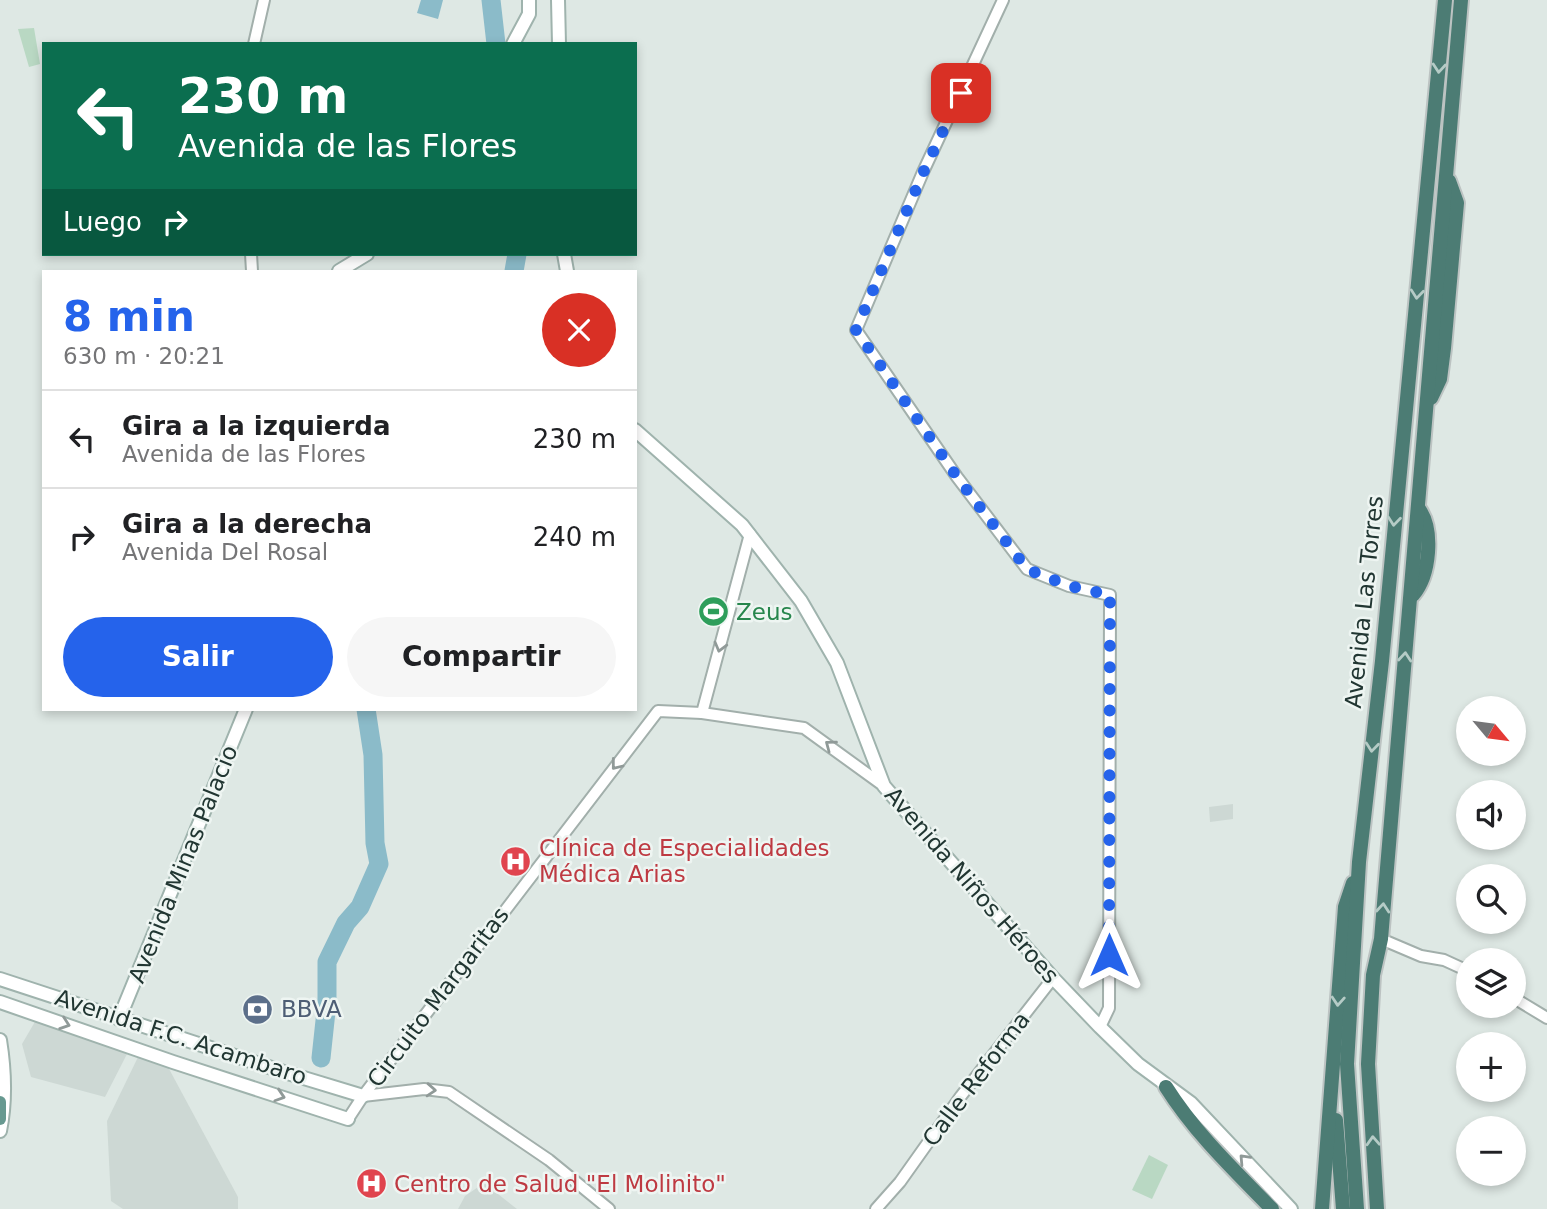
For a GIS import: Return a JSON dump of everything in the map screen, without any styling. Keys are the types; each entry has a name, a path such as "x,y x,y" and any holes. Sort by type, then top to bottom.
{"highway":[{"name":"Avenida Las Torres","path":"1357,1209 1347,1064 1359,862 1382,661 1445,0"},
{"name":"Avenida Las Torres","path":"1377,1209 1368,1064 1373,975 1381,939 1426,409 1440,379 1444,348 1457,203 1447,175 1461,0"},
{"path":"1322,1209 1345,907 1359,862"},
{"path":"1333,1074 1343,1209"},
{"path":"1166,1087 1200,1134 1272,1209"}],"main road":[{"path":"514,42 529,14 529,0"},
{"path":"558,0 559,42"},
{"path":"341,270 364,256"},
{"name":"Avenida Niños Héroes","path":"637,432 743,525 802,601 837,663 884,786 1053,978 1100,1027 1138,1064 1191,1103 1291,1209"},
{"name":"Avenida Minas Palacio","path":"119,1019 245,711"},
{"name":"Avenida F.C. Acambaro","path":"0,979 363,1096"},
{"name":"Avenida F.C. Acambaro","path":"0,1002 348,1119"},
{"path":"0,1040 4,1060 4,1109 0,1131"},
{"path":"0,1102 0,1119"}],"street":[{"path":"254,42 264,0"},
{"path":"1003,0 923,173 856,330 957,477 1027,569 1069,586 1110,595 1109,1008 1100,1027"},
{"path":"750,534 702,713 804,728 884,786"},
{"name":"Circuito Margaritas","path":"348,1119 658,711 702,713"},
{"path":"1381,939 1420,956 1444,960 1456,966"},
{"name":"Calle Reforma","path":"876,1209 900,1182 961,1096 1053,978"},
{"path":"1526,1005 1547,1018"},
{"path":"363,1096 424,1089 449,1093 549,1160 609,1209"}],"shaded area":[{"path":"1233,804 1233,819 1210,822 1209,807"},
{"path":"36,1020 127,1054 105,1097 31,1077 22,1044"},
{"path":"139,1055 168,1067 238,1197 238,1209 123,1209 111,1201 107,1121"},
{"path":"484,1183 517,1209 458,1209 465,1196"}],"green space":[{"path":"483,0 497,0 501,42 489,42"},
{"path":"34,28 40,64 29,67 18,29"},
{"path":"1149,1155 1168,1165 1152,1199 1132,1190"}],"water":[{"path":"421,0 443,0 438,19 417,13"}],"waterway":[{"path":"491,0 496,42"},
{"path":"514,270 517,256"},
{"path":"321,1058 327,1002 327,962 346,923 360,907 379,864 375,843 373,755 366,711"}],"place":[{"name":"Zeus","path":"713,612"},
{"name":"Clínica de Especialidades Médica Arias","path":"516,861"},
{"name":"BBVA","path":"258,1009"},
{"name":"Centro de Salud \"El Molinito\"","path":"371,1184"}],"route":[{"path":"961,93 923,173 856,330 957,477 1027,569 1069,586 1110,595 1109,955"}]}
